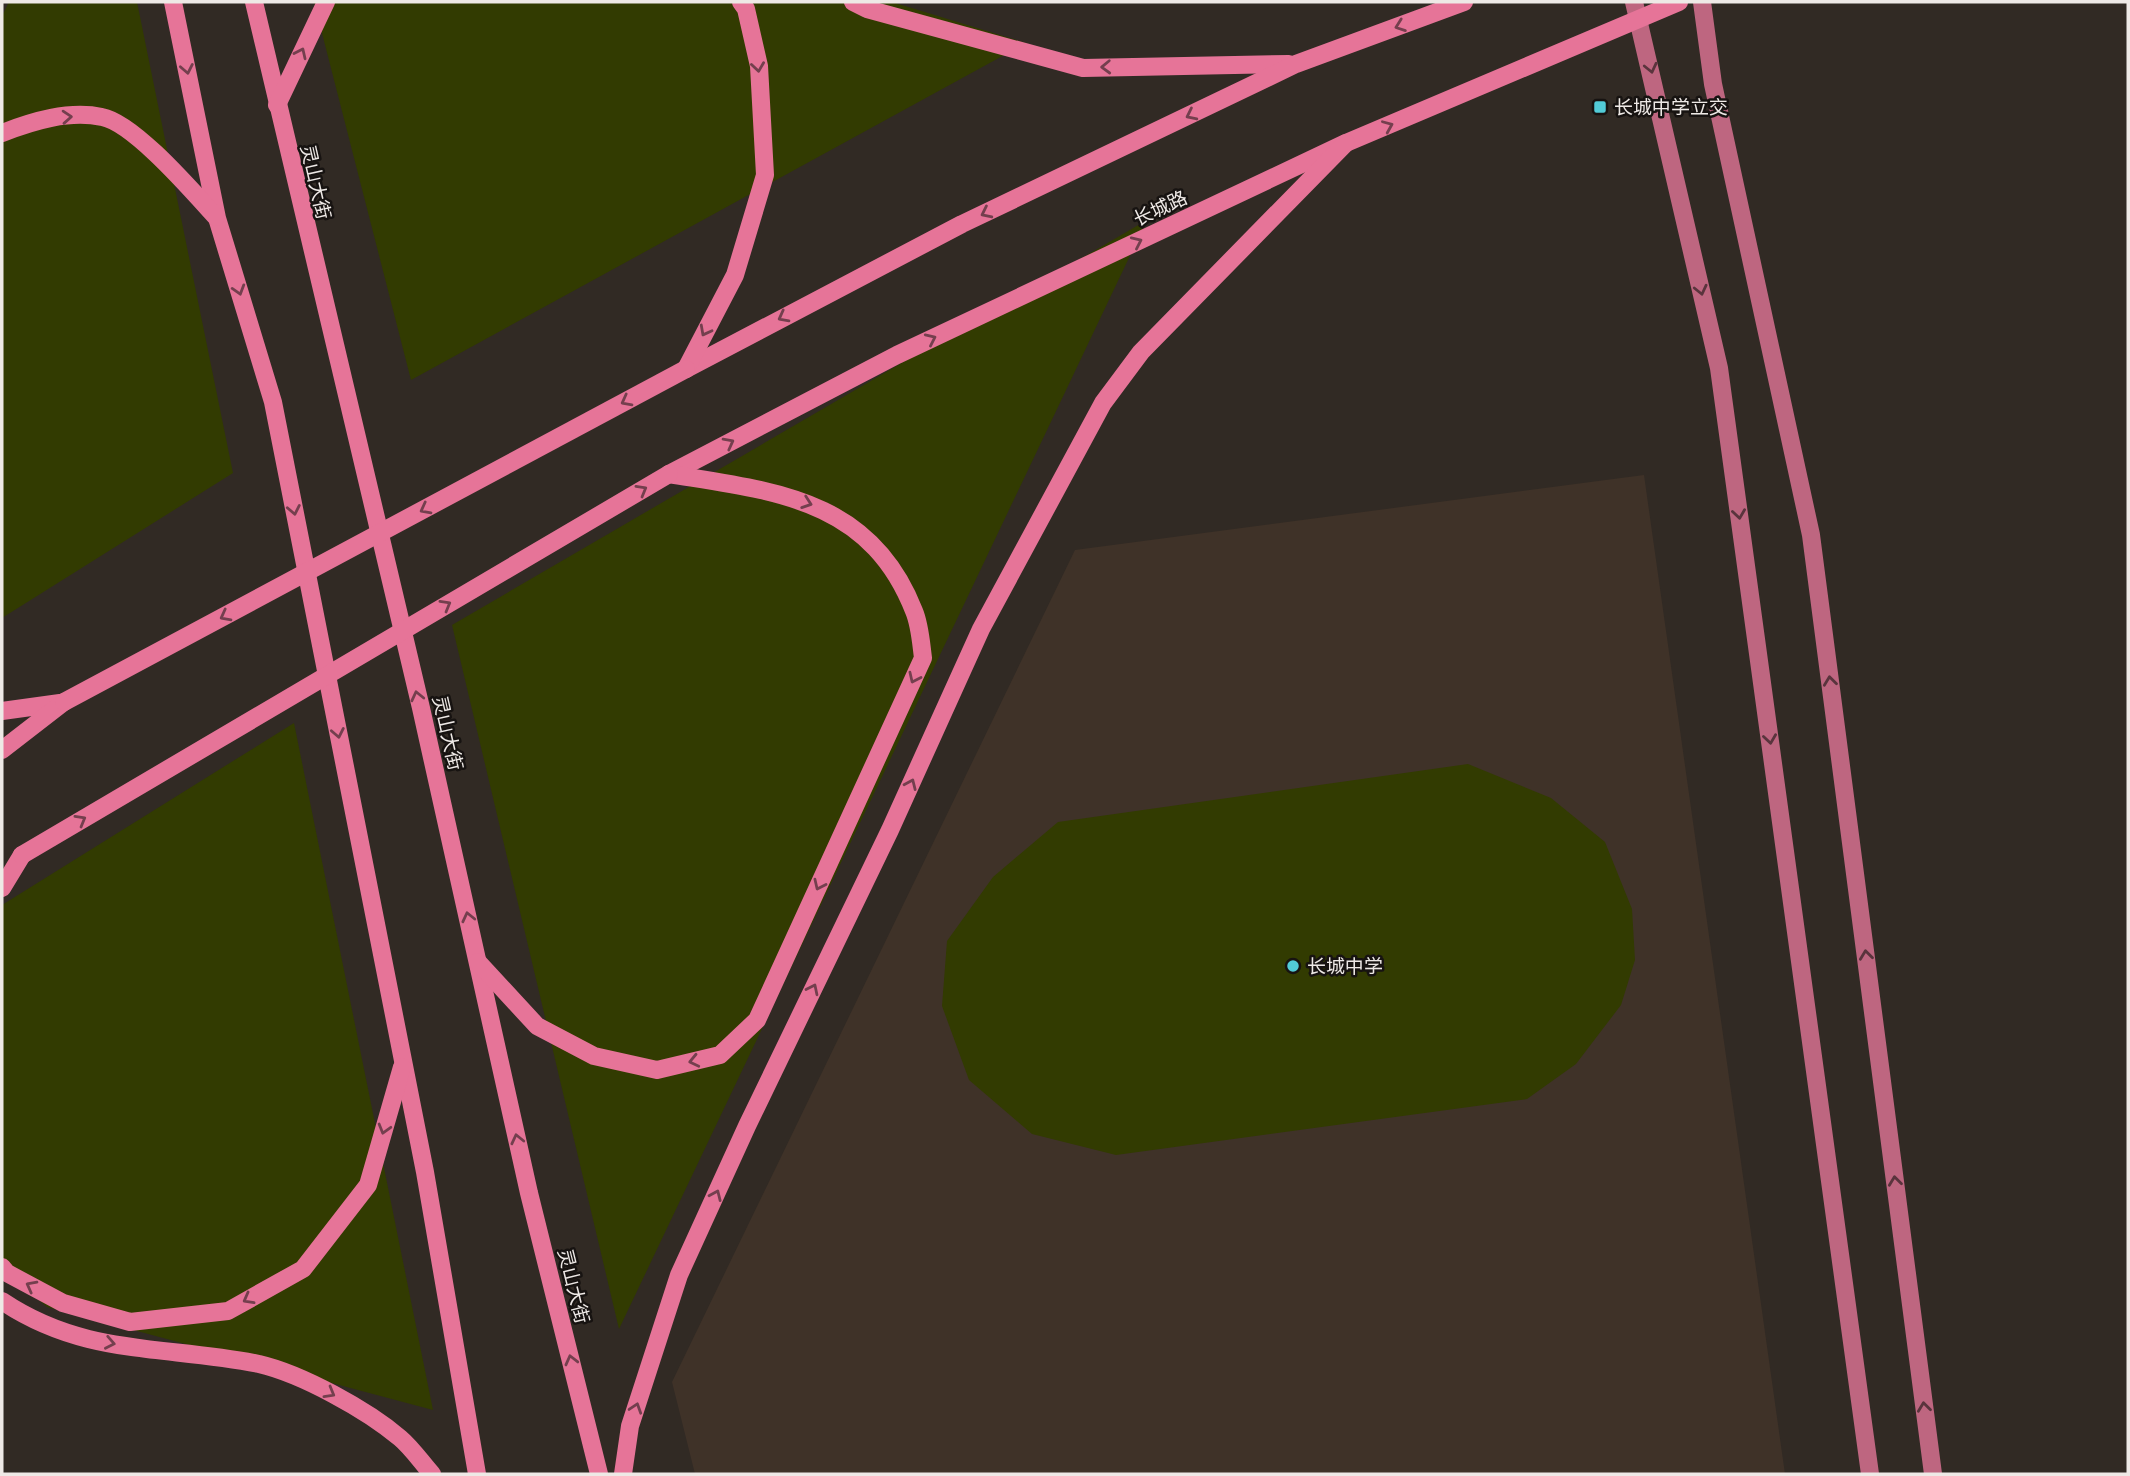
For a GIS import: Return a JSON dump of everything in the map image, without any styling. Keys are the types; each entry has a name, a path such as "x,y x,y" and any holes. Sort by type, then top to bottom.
{"main road":[{"path":"173,2 217,218 273,402 403,1063 477,1474"},
{"name":"灵山大街","path":"254,2 478,962 529,1193 599,1474"},
{"path":"277,105 326,2"},
{"path":"686,369 735,275 765,175 759,66 746,9 741,2"},
{"path":"853,2 867,9 1083,68 1296,64"},
{"path":"2,750 64,702 962,224 1296,64 1464,2"},
{"name":"长城路","path":"22,855 668,474 897,355 1346,143 1577,47 1637,9 1679,2"},
{"path":"1702,2 1713,84 1811,535 1933,1474"},
{"path":"1637,9 1719,368 1870,1474"},
{"path":"2,133 33,121 68,116 104,117 154,151 217,218"},
{"path":"623,1474 630,1426 679,1275 747,1126 890,830 981,629 1097,415 1141,352 1346,143"},
{"path":"478,962 537,1026 594,1056 657,1070 720,1055 757,1020 923,658 915,613 893,567 846,520 810,503 749,487 668,474"},
{"path":"2,711 64,702"},
{"path":"2,866 22,855"},
{"path":"2,888 22,855"},
{"path":"2,1267 7,1273 63,1303 130,1322 228,1311 303,1269 369,1185 403,1063"},
{"path":"2,1301 64,1334 139,1349 261,1365 325,1389 401,1438 432,1474"}],"shaded area":[{"name":"长城中学","path":"1644,475 1785,1474 695,1474 672,1382 1075,550"}],"green space":[{"path":"9,2 137,2 233,473 2,618 2,16"},
{"path":"314,2 892,2 1026,43 411,380"},
{"path":"1147,220 619,1329 452,625"},
{"path":"294,723 433,1410 47,1307 2,1269 2,905"},
{"path":"1468,764 1551,798 1605,842 1632,909 1635,960 1621,1005 1576,1064 1527,1099 1116,1155 1032,1134 969,1080 942,1006 947,941 993,877 1058,822"}],"place":[{"name":"长城中学立交","path":"1600,107"},
{"name":"长城中学","path":"1293,966"}]}
